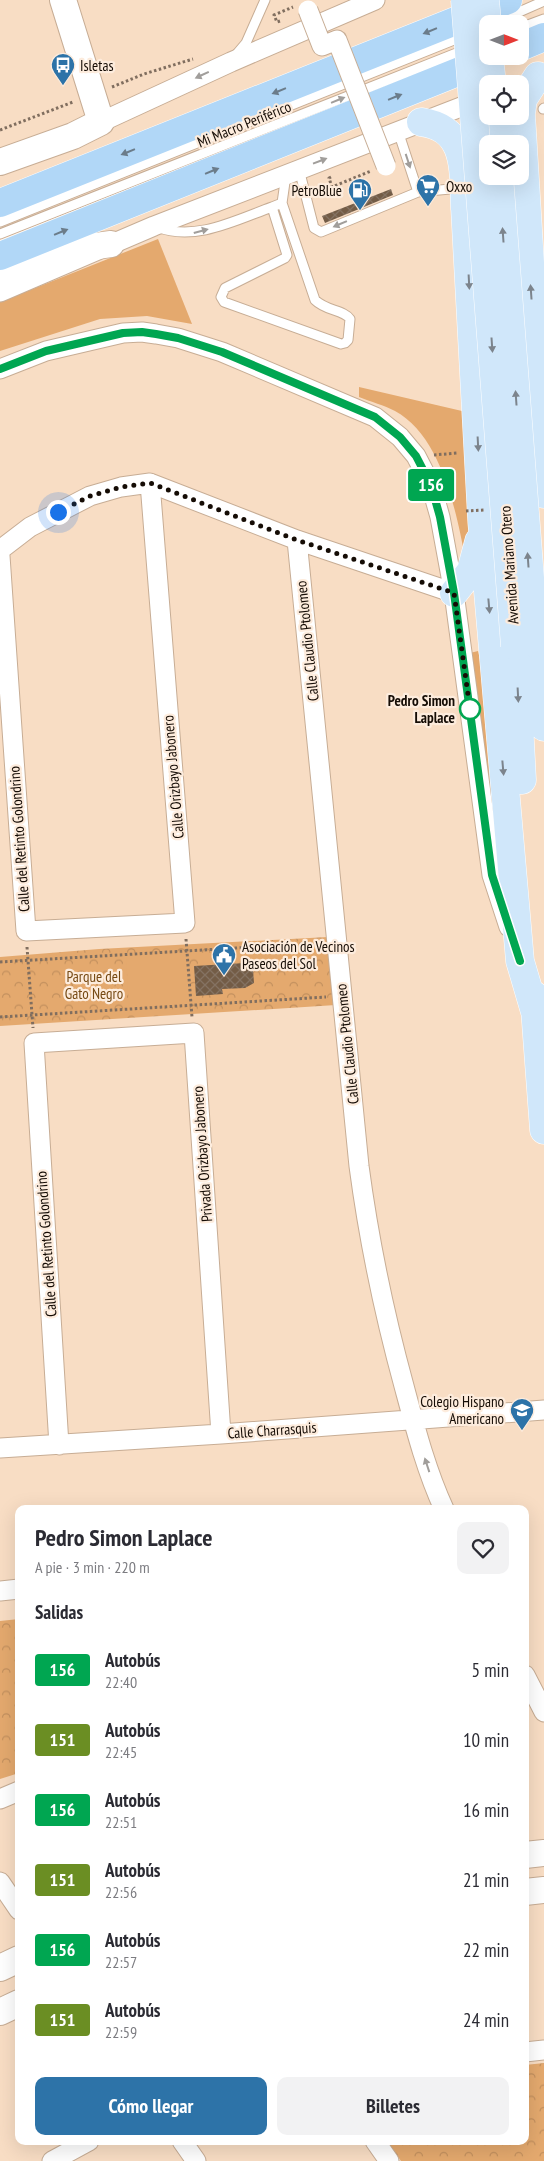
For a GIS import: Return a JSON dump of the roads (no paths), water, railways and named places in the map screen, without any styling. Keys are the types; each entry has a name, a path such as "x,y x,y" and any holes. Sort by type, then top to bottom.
{"highway":[{"path":"0,203 508,0"},
{"path":"529,43 544,37"},
{"path":"0,256 479,51"}],"main road":[{"path":"0,162 73,136 101,122 63,0"},
{"name":"Avenida Mariano Otero","path":"465,0 525,645 544,727"},
{"path":"485,0 486,15"},
{"path":"525,203 522,105 533,78"},
{"path":"410,127 438,126 456,142 462,157 482,522 520,961 535,1012"},
{"path":"0,180 45,157 73,136"},
{"path":"466,216 467,199 471,191 484,181 500,179 514,184 523,196 532,229 544,494"},
{"name":"Avenida Mariano Otero","path":"499,185 525,645 535,1012 544,1130"},
{"path":"0,274 67,250 111,244"},
{"path":"454,593 471,571 478,552 482,522"},
{"path":"529,1855 544,1853"},
{"path":"529,1892 544,1890"},
{"path":"0,1968 15,1961"},
{"path":"0,2012 15,2005"}],"street":[{"path":"101,122 366,2"},
{"path":"308,10 322,46 337,40 386,166"},
{"path":"0,292 154,226 479,100"},
{"path":"0,369 46,351 123,333 142,332 178,338 222,352 375,417 400,437 416,456 431,485 440,517 454,593 492,875 520,961"},
{"path":"0,550 30,527 90,496 121,487 150,483 297,540 454,593"},
{"name":"Calle Orizbayo Jabonero","path":"32,930 185,923 150,483"},
{"name":"Calle Claudio Ptolomeo","path":"297,540 359,1166 368,1225 392,1343 413,1420 443,1505"},
{"name":"Calle del Retinto Golondrino","path":"0,556 32,930"},
{"name":"Calle del Retinto Golondrino","path":"59,1445 34,1043 194,1033"},
{"name":"Privada Orizbayo Jabonero","path":"194,1033 221,1434"},
{"name":"Calle Charrasquis","path":"0,1448 544,1410"},
{"path":"0,1591 15,1589"},
{"path":"529,1687 536,1705"},
{"path":"0,1799 15,1793"},
{"path":"0,1882 15,1904"},
{"path":"529,2052 544,2050"},
{"path":"52,2161 82,2145"},
{"path":"185,2145 196,2161"},
{"path":"378,2145 389,2161"}],"lane":[{"path":"231,62 246,43 265,0"},
{"path":"512,15 544,1"},
{"path":"529,25 544,19"},
{"name":"Mi Macro Periférico","path":"0,222 479,30"},
{"name":"Mi Macro Periférico","path":"0,234 479,50"},
{"path":"410,127 418,192"},
{"path":"292,171 314,228 321,232 418,192 464,188"},
{"path":"272,207 287,255 285,258 224,288 221,297 224,302 341,344 345,343 348,340 350,319 347,315 328,310 315,300 282,203 292,171"},
{"path":"154,226 176,233 199,232 282,203"}],"place":[{"name":"Isletas","path":"63,86"},
{"name":"Oxxo","path":"428,207"},
{"name":"PetroBlue","path":"360,211"},
{"name":"Pedro Simon Laplace","path":"470,709"},
{"name":"Asociación de Vecinos Paseos del Sol","path":"224,976"},
{"name":"Colegio Hispano Americano","path":"522,1431"}],"park label":[{"name":"Parque del Gato Negro","path":"94,984"}]}
